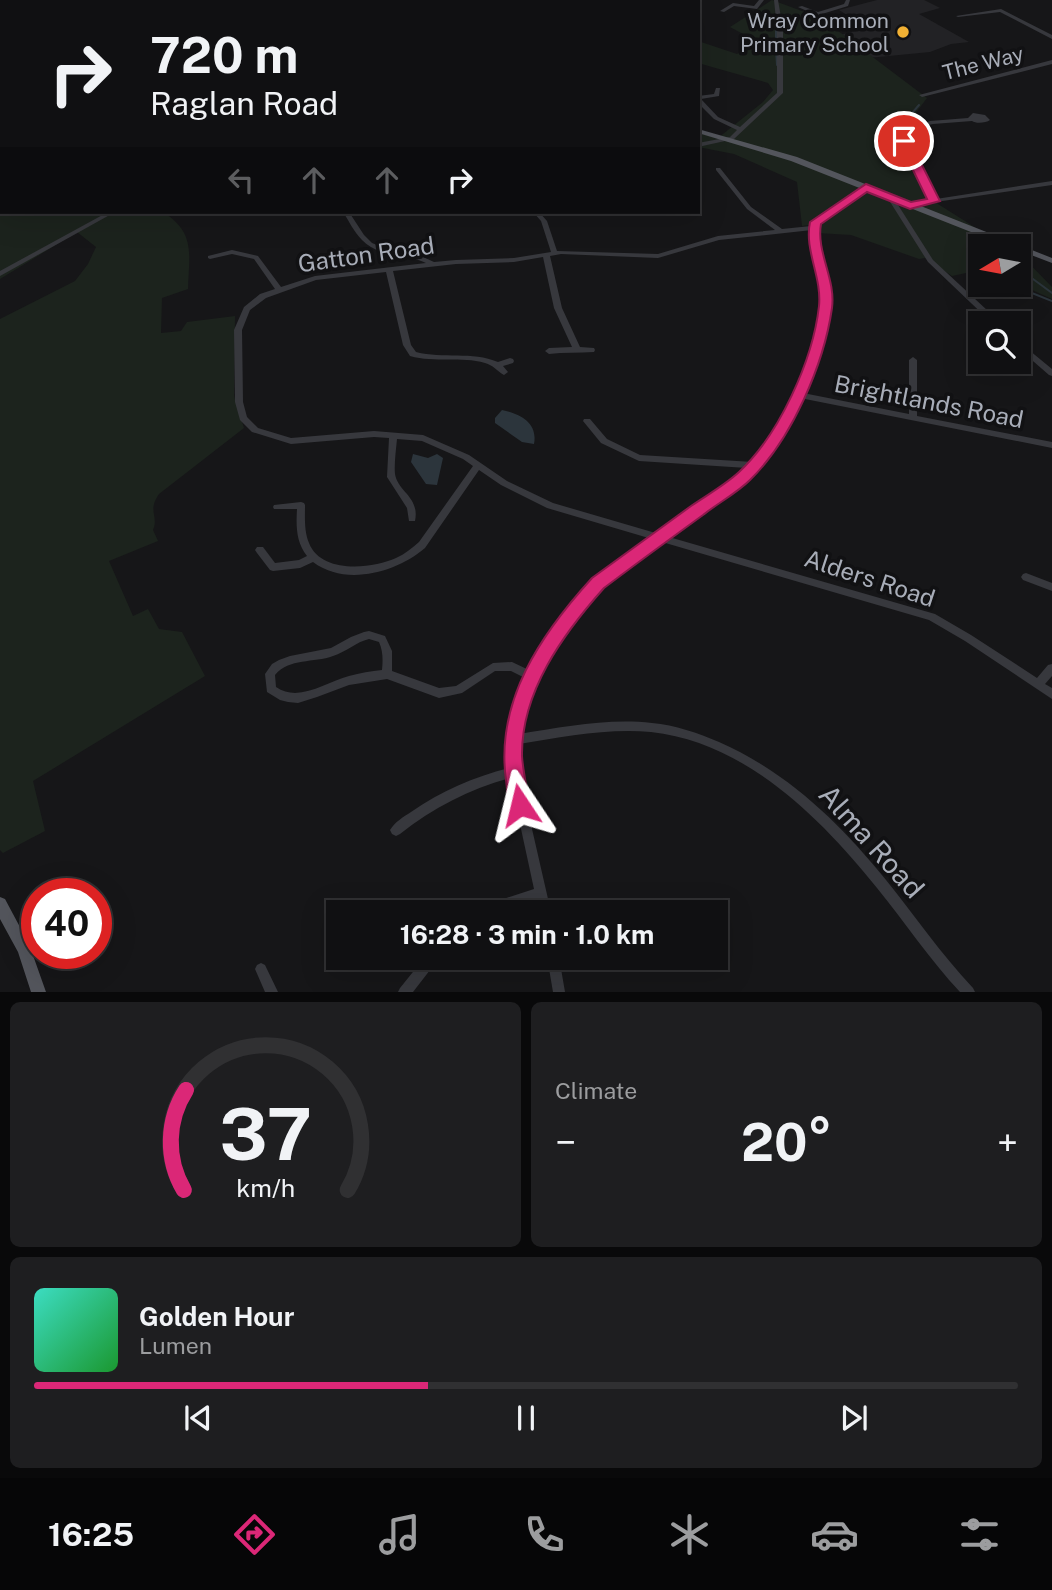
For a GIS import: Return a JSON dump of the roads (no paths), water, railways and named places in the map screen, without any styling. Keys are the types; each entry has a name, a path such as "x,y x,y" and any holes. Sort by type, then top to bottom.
{"main road":[{"path":"700,131 732,138 802,162 985,234"},
{"path":"1031,252 1052,261"},
{"path":"0,904 24,949 39,992"}],"street":[{"path":"727,2 755,8 762,0"},
{"path":"700,145 732,138 780,93 776,0"},
{"path":"818,13 846,5 848,0"},
{"path":"722,11 733,4"},
{"path":"800,7 818,13 840,28"},
{"path":"958,16 1001,10 1052,37"},
{"name":"The Way","path":"922,95 1052,62"},
{"path":"700,99 716,95 718,89"},
{"path":"700,101 716,118 740,129"},
{"path":"934,201 904,142 922,135 927,124 932,122 972,119"},
{"path":"711,144 714,134"},
{"path":"718,169 749,208 779,230"},
{"path":"910,205 1052,183"},
{"path":"542,900 514,772 513,740 519,707 532,676 590,590 731,487 755,465 799,395 816,353 826,288 813,228 826,214 866,187"},
{"path":"891,197 930,261 984,311"},
{"path":"4,272 108,214"},
{"path":"347,214 368,243 387,253 418,256 434,265"},
{"path":"538,214 544,221 558,309 577,349"},
{"name":"Gatton Road","path":"660,538 550,506 524,494 446,446 423,438 393,435 291,441 255,430 243,418 239,402 240,320 255,301 278,289 315,278 434,265 514,260 550,253 657,256 714,239 813,228"},
{"path":"211,257 232,253 256,257 278,289"},
{"path":"389,270 407,345 413,354 486,360 501,368 510,361"},
{"path":"549,351 591,350"},
{"path":"1031,354 1052,373"},
{"path":"913,360 914,418"},
{"path":"1042,364 1052,361"},
{"name":"Brightlands Road","path":"799,395 1052,444"},
{"path":"587,421 604,441 639,458 755,465"},
{"path":"393,435 391,477 411,507 412,519"},
{"path":"277,507 301,505 302,537 307,551 314,557 335,567 352,570 386,566 399,561 422,545 459,487 478,466"},
{"name":"Alders Road","path":"660,538 932,618 968,638 1052,694"},
{"path":"260,550 273,567 300,564 314,557"},
{"path":"1026,576 1052,587"},
{"path":"387,674 388,653 385,644 382,639 369,635 362,636 332,653 279,663 270,674 269,682 276,694 294,698 313,695 344,682 387,674 439,693 458,690 493,667 512,666 532,676"},
{"path":"1038,685 1052,668"},
{"name":"Alma Road","path":"513,740 616,727 670,730 735,752 787,786 835,828 969,992"},
{"path":"396,830 428,807 474,783 514,772"},
{"path":"519,900 540,893"},
{"path":"261,969 272,992"},
{"path":"404,992 422,970"},
{"path":"555,970 559,992"}],"waterway":[{"path":"776,14 776,46"},
{"path":"776,49 777,65"},
{"path":"908,138 913,112 919,105"},
{"path":"1031,278 1052,293"},
{"path":"1031,293 1052,301"}],"place":[{"name":"Wray Common Primary School","path":"903,32"}]}
